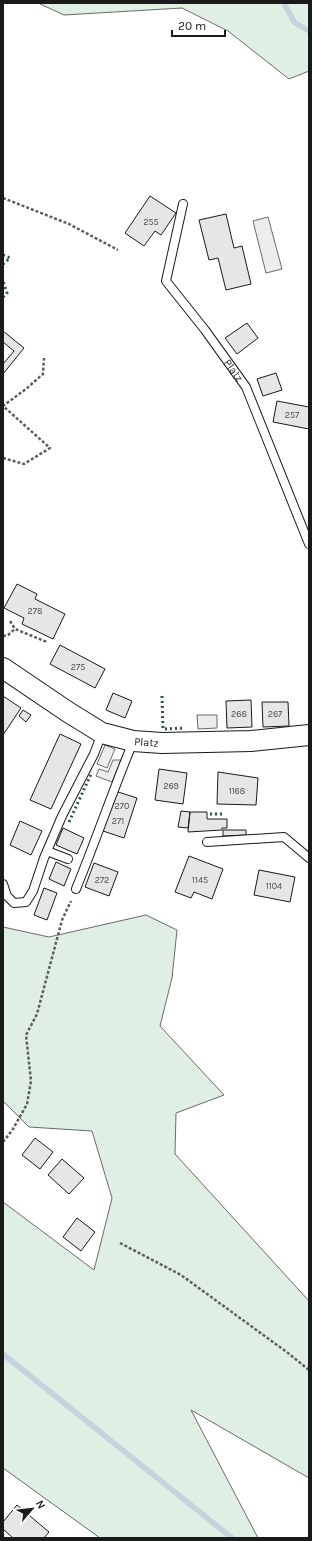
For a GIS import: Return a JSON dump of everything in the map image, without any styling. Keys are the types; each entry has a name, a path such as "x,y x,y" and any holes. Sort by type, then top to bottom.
{"street":[{"name":"Platz","path":"3,668 102,733 133,741 162,743 251,741 309,735"}],"lane":[{"name":"Platz","path":"183,204 166,280 246,386 309,544"},
{"path":"3,884 7,896 14,903 26,902 33,892 47,850 62,816 94,754 102,733"},
{"path":"76,889 133,741"},
{"path":"207,842 284,837 309,858"},
{"path":"47,850 68,859"}],"path":[{"path":"3,198 69,224 118,250"},
{"path":"3,458 24,464 50,448 3,406 43,374 44,358"},
{"path":"10,621 15,629 47,642"},
{"path":"3,636 8,635 15,629"},
{"path":"3,1142 13,1129 27,1104 31,1081 26,1035 37,1014 62,920 76,889"},
{"path":"120,1243 181,1275 309,1370"}],"green space":[{"path":"38,3 309,3 309,71 289,79 228,31 182,8 64,15"},
{"path":"146,915 177,930 172,978 160,1026 224,1095 176,1113 175,1154 309,1301 309,1478 191,1410 258,1538 100,1538 3,1468 3,1202 94,1270 112,1198 92,1131 29,1127 3,1101 3,927 49,937"}],"shaded area":[{"path":"268,217 282,269 266,273 253,221"},
{"path":"197,715 217,715 217,728 198,729"},
{"path":"105,745 115,749 107,768 97,764"},
{"path":"113,760 121,760 112,782 96,776 99,769 108,772"}],"building":[{"path":"150,196 176,213 161,235 155,231 144,246 125,233"},
{"path":"226,214 234,248 242,246 251,284 226,290 218,258 209,260 199,220"},
{"path":"247,323 258,338 237,354 225,338"},
{"path":"3,331 24,348 3,374 3,364 14,351 3,342"},
{"path":"276,373 282,390 263,396 257,379"},
{"path":"277,401 309,407 309,429 273,422"},
{"path":"17,584 37,594 35,599 65,614 53,639 22,624 24,618 4,608"},
{"path":"60,645 105,669 95,688 50,664"},
{"path":"113,693 132,701 125,718 106,710"},
{"path":"3,696 21,708 3,735"},
{"path":"251,700 252,727 227,728 226,701"},
{"path":"262,702 288,702 289,726 263,727"},
{"path":"23,710 31,715 26,722 19,716"},
{"path":"60,734 81,744 51,809 30,800"},
{"path":"159,769 187,773 183,804 155,800"},
{"path":"218,772 258,778 256,805 217,804"},
{"path":"115,791 137,798 124,838 103,831"},
{"path":"181,811 190,812 188,828 178,827"},
{"path":"190,812 207,812 207,819 227,819 227,828 222,828 222,830 188,832"},
{"path":"20,821 42,831 31,855 10,845"},
{"path":"63,828 84,838 77,854 56,845"},
{"path":"223,830 246,830 246,835 223,836"},
{"path":"189,856 223,869 212,899 194,892 191,898 175,892"},
{"path":"56,862 71,869 64,886 49,879"},
{"path":"94,863 118,872 109,896 85,887"},
{"path":"259,870 295,877 290,902 254,895"},
{"path":"44,888 57,893 47,920 34,915"},
{"path":"35,1138 53,1152 40,1169 22,1155"},
{"path":"62,1159 84,1178 69,1194 48,1175"},
{"path":"77,1218 95,1232 81,1251 63,1237"},
{"path":"17,1505 49,1532 44,1538 13,1538 3,1529 3,1522"}],"waterway":[{"path":"284,3 294,22 309,31"},
{"path":"3,1354 232,1538"}],"hedge":[{"path":"3,255 10,258 3,264"},
{"path":"3,281 7,293 3,297"},
{"path":"162,696 163,729 185,728"},
{"path":"69,822 92,772"},
{"path":"210,814 225,814"}]}
